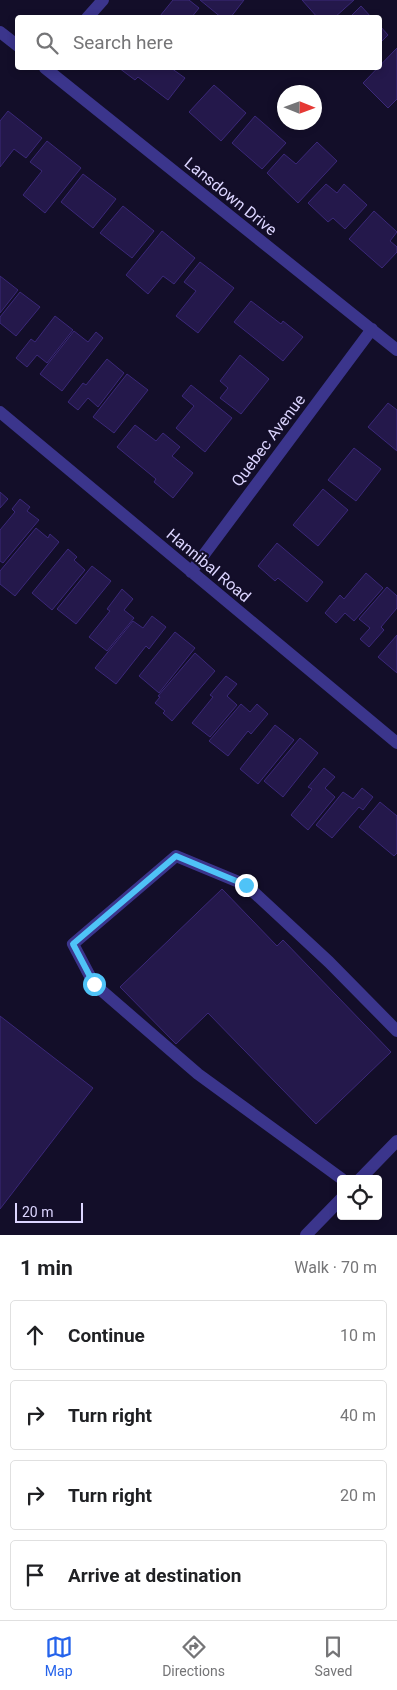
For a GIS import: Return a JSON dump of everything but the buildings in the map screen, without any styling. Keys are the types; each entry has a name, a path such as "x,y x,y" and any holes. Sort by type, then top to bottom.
{"street":[{"path":"90,15 103,0"},
{"path":"0,32 15,44"},
{"name":"Lansdown Drive","path":"47,70 397,350"},
{"name":"Quebec Avenue","path":"191,572 372,329"},
{"name":"Hannibal Road","path":"0,412 397,743"},
{"path":"337,1175 198,1074 94,984 73,944 176,856 246,885 329,962 397,1032"},
{"path":"364,1175 397,1140"},
{"path":"306,1235 337,1203"}],"route":[{"path":"94,984 73,944 176,856 246,885"}]}
